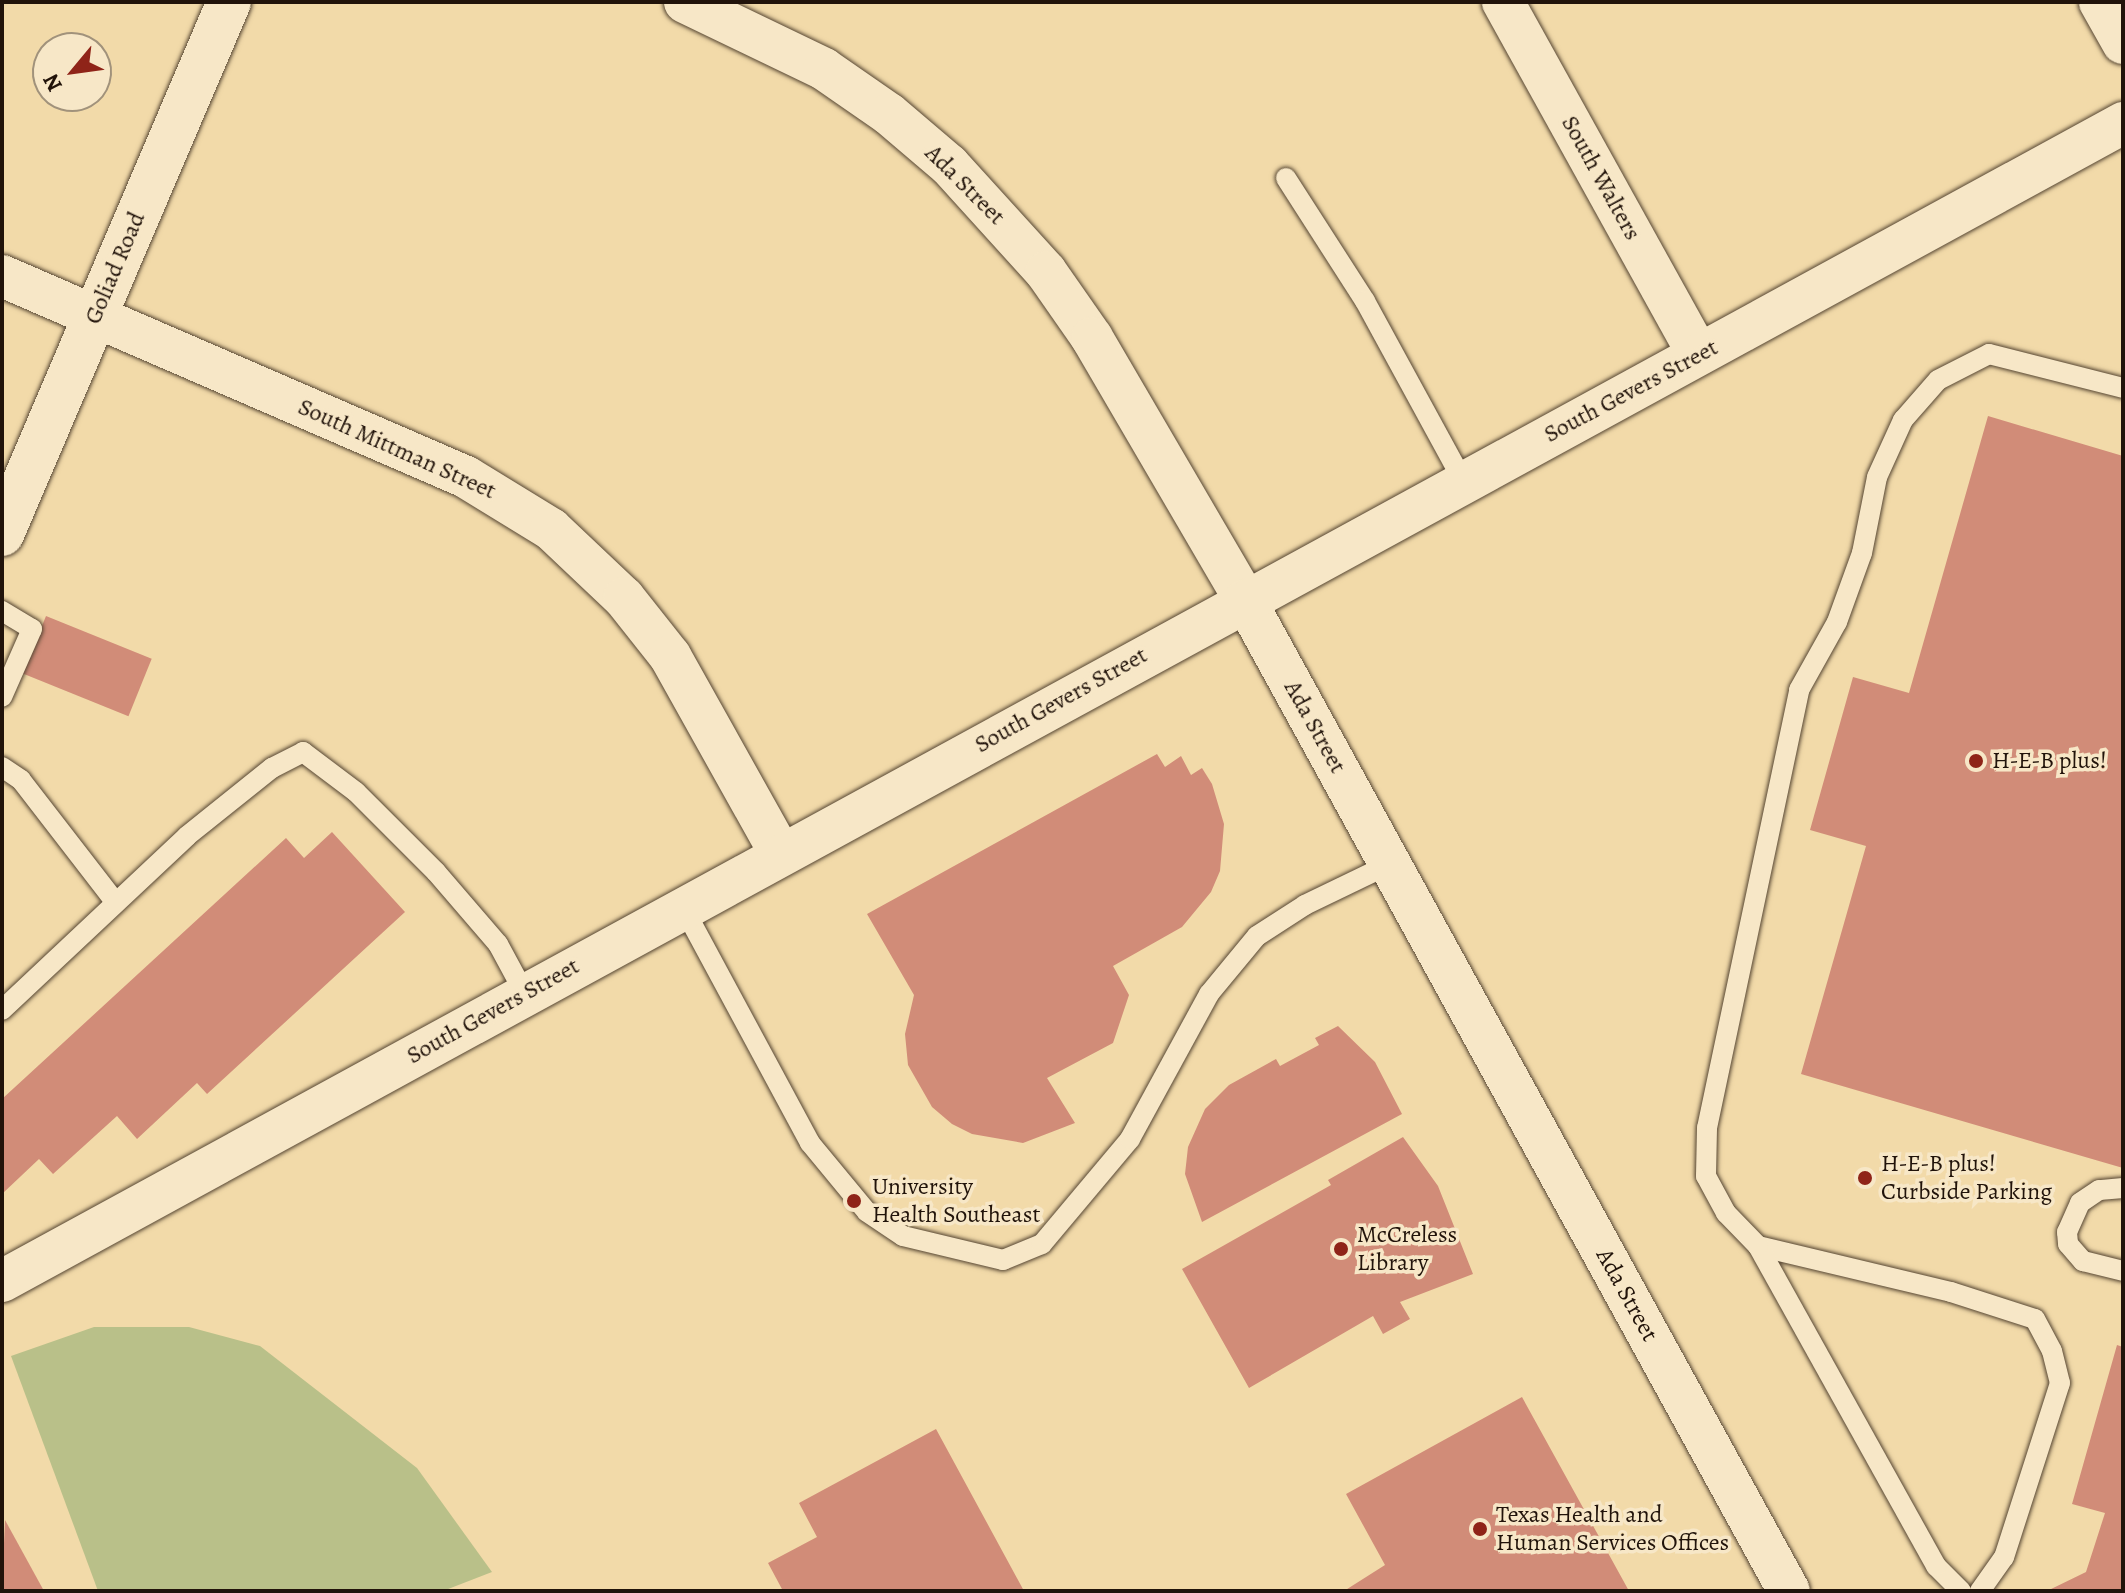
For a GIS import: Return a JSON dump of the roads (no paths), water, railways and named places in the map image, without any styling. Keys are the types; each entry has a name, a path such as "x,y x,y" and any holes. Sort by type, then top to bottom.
{"main road":[{"name":"Goliad Road","path":"2,534 229,2"}],"street":[{"name":"Ada Street","path":"685,2 824,69 876,105 949,165 1004,222 1092,338 1245,600 1789,1591"},
{"name":"South Walters","path":"1503,2 1698,354"},
{"path":"2100,2 2123,43"},
{"name":"South Gevers Street","path":"2,1281 780,853 2123,123"},
{"name":"South Mittman Street","path":"2,276 466,477 551,529 624,598 670,656 780,853"}],"lane":[{"path":"1286,178 1365,301 1463,481"},
{"path":"1961,1591 1936,1566 1758,1246 1726,1213 1706,1176 1707,1128 1799,690 1837,622 1862,553 1877,477 1903,420 1938,380 1989,354 2123,388"},
{"path":"2,611 32,629 2,697"},
{"path":"2,1010 187,836 272,768 303,752 356,792 436,872 498,944 525,994"},
{"path":"2,767 21,780 116,903"},
{"path":"683,907 810,1143 867,1212 903,1236 1003,1260 1042,1244 1122,1150 1209,994 1257,936 1305,905 1390,864"},
{"path":"2123,1188 2099,1190 2080,1203 2067,1232 2068,1244 2083,1261 2123,1271"},
{"path":"1758,1246 1951,1292 2035,1319 2052,1351 2060,1383 2004,1557 1980,1591"}],"place":[{"name":"H-E-B plus!","path":"1976,761"},
{"name":"H-E-B plus! Curbside Parking","path":"1865,1178"},
{"name":"University Health Southeast","path":"854,1201"},
{"name":"McCreless Library","path":"1341,1249"},
{"name":"Texas Health and Human Services Offices","path":"1480,1529"}]}
